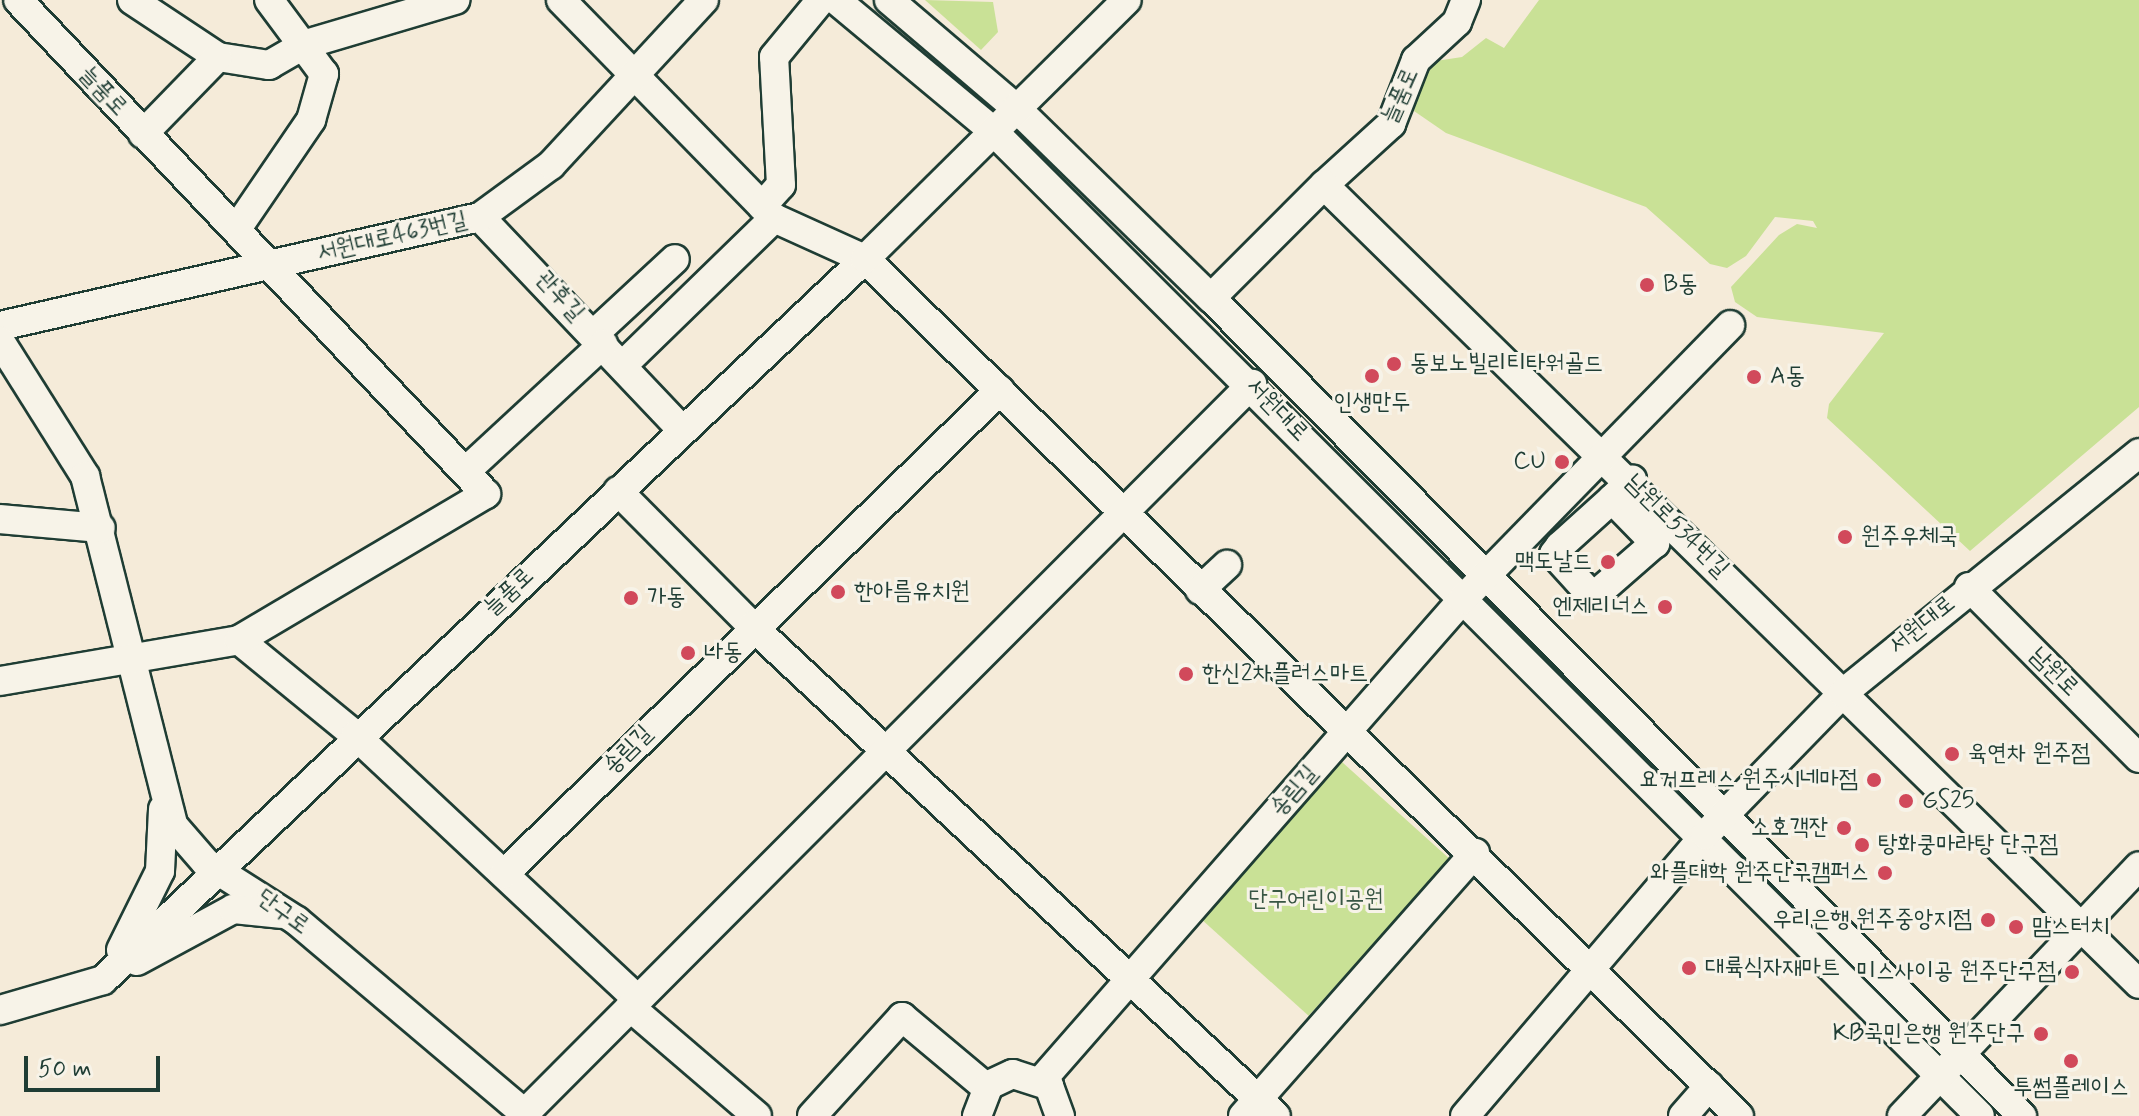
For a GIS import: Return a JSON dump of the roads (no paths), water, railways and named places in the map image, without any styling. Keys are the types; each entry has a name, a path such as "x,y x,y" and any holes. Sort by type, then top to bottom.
{"street":[{"name":"늘품로","path":"18,0 143,134 242,232 486,494 239,640"},
{"path":"132,0 218,57 269,65 303,45 455,0"},
{"path":"561,0 768,212 865,259 1345,733 1475,853 1739,1116"},
{"name":"서원대로463번길","path":"0,326 480,217 551,165 632,70 704,0"},
{"path":"623,365 768,212 781,185 774,57 821,0"},
{"name":"서원대로","path":"836,0 993,131 1252,384 1462,600 1714,826 1957,1050 2022,1116"},
{"name":"서원대로","path":"889,0 1016,108 1211,298 1482,579 1714,826 1936,1073 1980,1116"},
{"path":"1016,108 1127,0"},
{"name":"늘품로","path":"1324,185 1391,124 1416,60 1457,22 1466,0"},
{"path":"206,279 242,232 311,120 324,74 275,2"},
{"path":"143,134 218,57"},
{"name":"늘품로","path":"0,1010 103,980 355,735 865,259 1016,108"},
{"path":"1211,298 1324,185"},
{"name":"남원로534번길","path":"1324,185 1608,456 1622,490 1843,693 2139,984"},
{"name":"관후길","path":"480,217 681,429"},
{"name":"관후길","path":"598,339 675,259"},
{"name":"송림길","path":"1041,1081 1462,600 1608,456 1730,325"},
{"path":"466,471 598,339"},
{"name":"단구로","path":"0,341 85,476 132,653 162,797 191,849 297,921 527,1115"},
{"path":"527,1115 884,750 1252,384"},
{"name":"송림길","path":"504,874 752,626 1000,390"},
{"name":"서원대로","path":"1590,968 1714,826 1843,693 1969,587 2139,453"},
{"path":"1622,490 1653,538 1653,548 1596,597 1557,562 1554,554 1622,490"},
{"path":"618,491 752,626 1259,1111 1475,853"},
{"path":"0,519 101,528"},
{"path":"1200,590 1227,565"},
{"name":"남원로","path":"1969,587 2139,758"},
{"path":"0,681 132,653 239,640 355,735 504,874 634,1003 757,1116"},
{"path":"103,980 160,871 162,797"},
{"path":"1902,1116 1957,1050 2139,866"},
{"path":"103,980 233,909 297,921"},
{"path":"1465,1116 1590,968"},
{"path":"812,1116 902,1017 987,1088"},
{"path":"977,1116 987,1088 1013,1074 1041,1081 1060,1116"},
{"path":"1683,1116 1709,1086"}],"place":[{"name":"B동","path":"1647,285"},
{"name":"동보노빌리티타워골드","path":"1394,364"},
{"name":"인생만두","path":"1372,376"},
{"name":"A동","path":"1754,377"},
{"name":"CU","path":"1562,462"},
{"name":"원주우체국","path":"1845,537"},
{"name":"맥도날드","path":"1608,562"},
{"name":"한아름유치원","path":"838,592"},
{"name":"가동","path":"631,598"},
{"name":"엔제리너스","path":"1665,607"},
{"name":"나동","path":"688,653"},
{"name":"한신2차플러스마트","path":"1186,674"},
{"name":"육연차 원주점","path":"1952,754"},
{"name":"요거프레스 원주시네마점","path":"1874,780"},
{"name":"GS25","path":"1906,801"},
{"name":"소호객잔","path":"1844,828"},
{"name":"탕화쿵마라탕 단구점","path":"1862,845"},
{"name":"와플대학 원주단구캠퍼스","path":"1885,873"},
{"name":"우리은행 원주중앙지점","path":"1988,920"},
{"name":"맘스터치","path":"2016,927"},
{"name":"대륙식자재마트","path":"1689,968"},
{"name":"미스사이공 원주단구점","path":"2072,972"},
{"name":"KB국민은행 원주단구","path":"2041,1034"},
{"name":"투썸플레이스","path":"2071,1061"}],"park label":[{"name":"단구어린이공원","path":"1316,900"}]}
